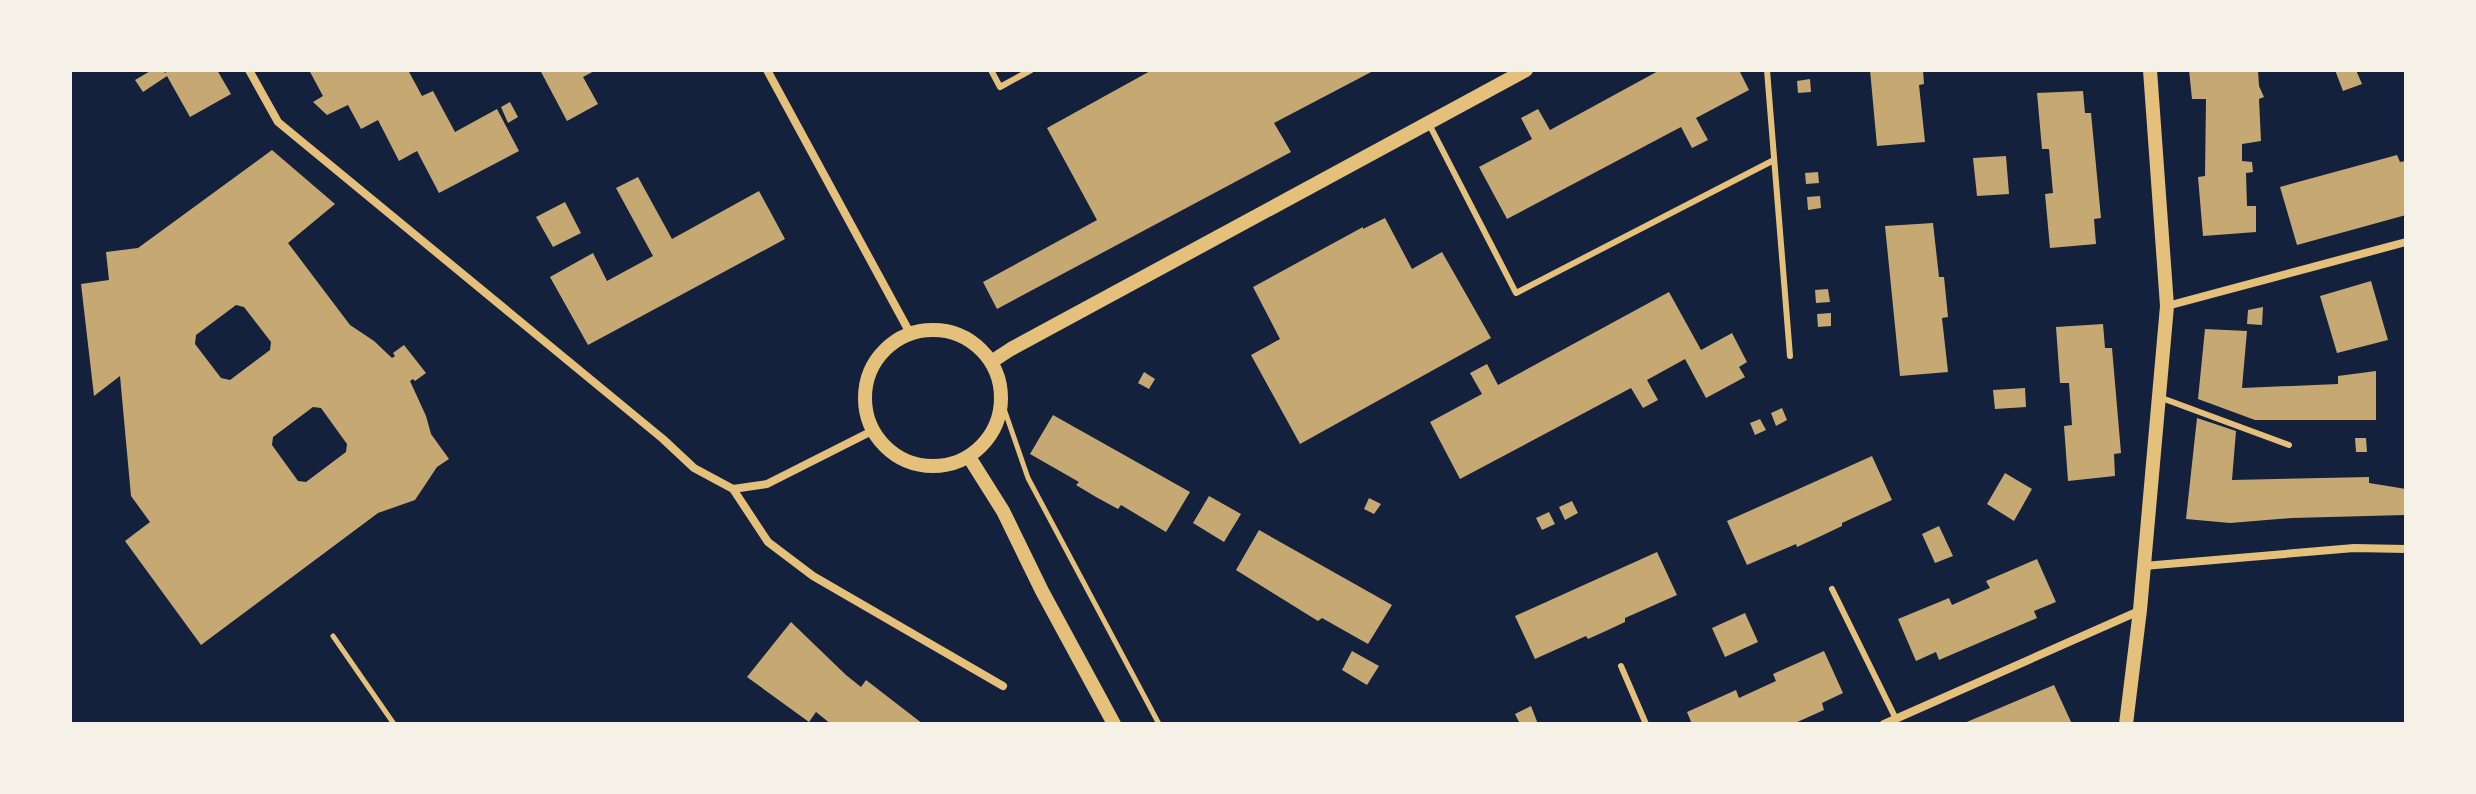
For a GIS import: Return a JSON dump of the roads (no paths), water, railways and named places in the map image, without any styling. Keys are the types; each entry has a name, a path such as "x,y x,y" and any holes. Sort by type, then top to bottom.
{"street":[{"path":"249,70 278,122 663,439 694,468 733,489 768,542 813,576 1003,686"},
{"path":"767,70 910,333"},
{"path":"991,362 1526,70"},
{"path":"2126,724 2140,610 2167,306 2150,70"},
{"path":"2167,306 2406,242"},
{"path":"928,329 955,334 979,348 991,362 999,380 1001,400 998,420 989,438 969,457 939,467 919,466 900,459 872,431 865,403 868,374 878,356 893,342 910,333 928,329"},
{"path":"733,489 767,484 872,431"},
{"path":"969,457 1003,511 1114,724"},
{"path":"2144,566 2354,548 2406,549"},
{"path":"1884,724 2140,610"}],"lane":[{"path":"991,70 1000,87 1031,70"},
{"path":"1767,70 1790,356"},
{"path":"1429,124 1516,293 1774,160"},
{"path":"2159,397 2289,445"},
{"path":"1832,589 1896,719"},
{"path":"1621,666 1646,724"}]}
